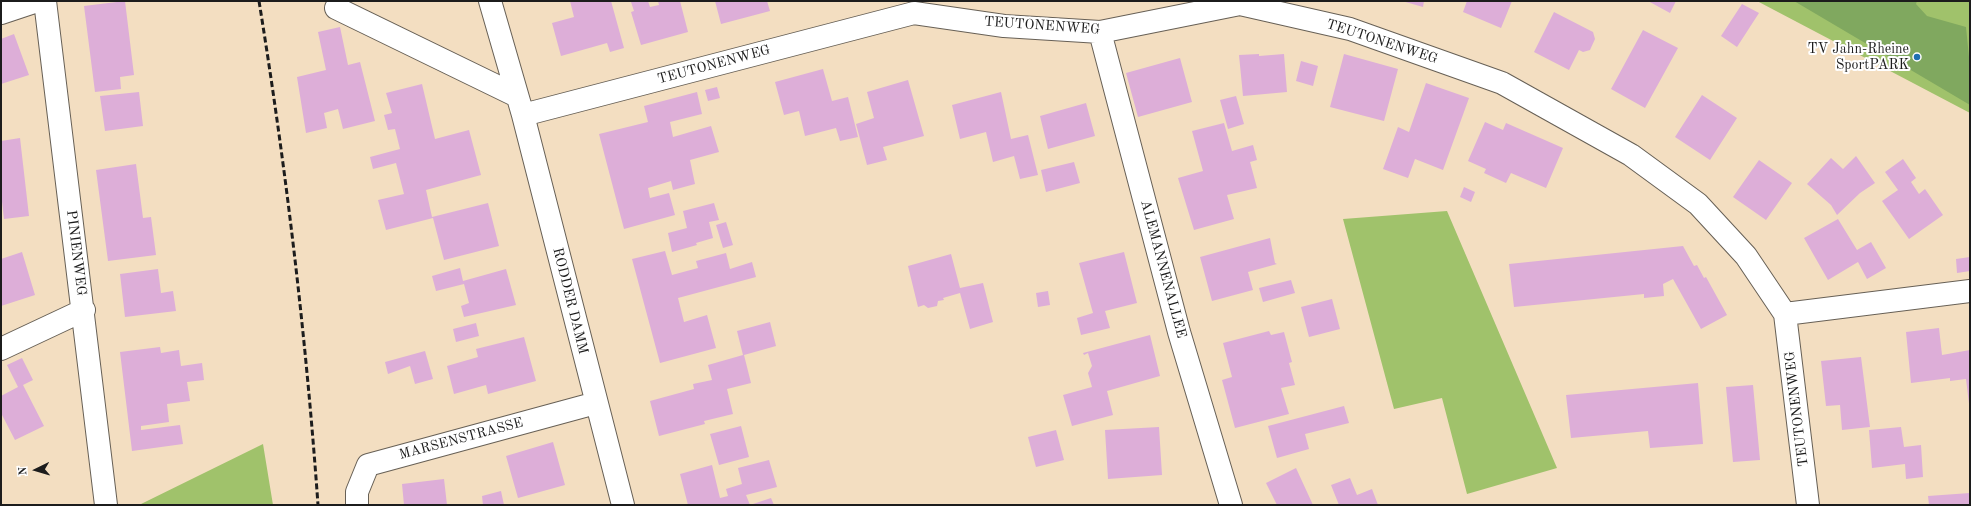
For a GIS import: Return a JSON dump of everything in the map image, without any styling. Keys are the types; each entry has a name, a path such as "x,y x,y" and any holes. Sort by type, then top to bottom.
{"street":[{"path":"1,13 37,1"},
{"name":"PINIENWEG","path":"45,1 84,310 106,505"},
{"name":"RODDER DAMM","path":"490,1 520,106 623,505"},
{"name":"TEUTONENWEG","path":"520,106 914,13 1004,26 1100,32 1240,3 1350,29 1502,83 1631,155 1698,204 1746,256 1785,314 1808,505"},
{"path":"336,8 520,106"},
{"name":"ALEMANNENALLEE","path":"1100,32 1179,332 1231,505"},
{"path":"1785,314 1970,291"},
{"path":"1,349 84,310"},
{"name":"MARSENSTRASSE","path":"357,505 357,492 368,465 596,403"}],"green space":[{"name":"TV Jahn-Rheine SportPARK","path":"1757,1 1970,1 1970,113"},
{"name":"TV Jahn-Rheine SportPARK","path":"1794,1 1917,1 1916,4 1927,16 1966,27 1970,67 1970,105"},
{"path":"1447,211 1557,468 1467,494 1442,398 1394,409 1343,219"},
{"path":"263,444 273,505 139,505"}],"building":[{"path":"125,1 134,75 120,77 121,89 95,92 84,6"},
{"path":"570,1 611,1 624,48 610,52 607,43 561,56 552,23 574,17"},
{"path":"648,1 650,7 659,5 658,1 680,1 688,32 641,45 631,12 634,11 631,2"},
{"path":"715,1 767,1 770,11 721,24"},
{"path":"1402,1 1424,1 1423,7"},
{"path":"1467,1 1512,1 1501,28 1463,12"},
{"path":"1648,1 1676,1 1670,13"},
{"path":"1742,4 1759,13 1737,47 1721,36"},
{"path":"1554,12 1593,32 1595,39 1590,50 1583,52 1579,50 1569,70 1534,52"},
{"path":"340,27 348,65 360,62 375,121 343,129 338,109 324,113 327,128 306,133 297,77 326,70 318,32"},
{"path":"1643,30 1678,48 1645,108 1611,89"},
{"path":"14,34 29,75 1,84 1,39"},
{"path":"1259,54 1259,56 1284,54 1287,92 1243,96 1239,55"},
{"path":"1344,54 1398,69 1384,121 1330,107"},
{"path":"1180,58 1192,102 1138,117 1126,73"},
{"path":"1301,61 1318,66 1313,86 1296,81"},
{"path":"823,69 832,101 848,97 858,137 840,141 836,128 805,136 799,111 784,115 775,82"},
{"path":"908,80 924,136 883,147 887,160 867,165 856,124 874,118 867,92"},
{"path":"1426,83 1469,98 1443,170 1415,159 1408,178 1383,169 1398,127 1409,132"},
{"path":"422,84 435,139 469,130 481,175 426,190 432,217 488,203 499,246 444,260 433,218 386,230 378,200 404,194 396,163 373,169 370,157 400,149 395,129 388,130 384,115 392,113 386,93"},
{"path":"717,87 720,98 708,101 705,90"},
{"path":"139,92 143,126 105,131 100,96"},
{"path":"697,92 702,114 670,122 673,137 711,126 719,152 690,160 695,184 673,190 671,181 648,188 650,198 669,193 675,215 624,229 599,134 648,122 644,106"},
{"path":"1001,92 1011,139 1028,135 1038,175 1020,179 1014,156 993,162 986,132 960,139 952,105"},
{"path":"1702,95 1737,118 1710,160 1675,137"},
{"path":"1236,96 1244,124 1228,129 1220,100"},
{"path":"1086,103 1095,136 1048,149 1040,116"},
{"path":"1485,122 1503,130 1506,123 1563,148 1546,188 1511,173 1506,183 1484,173 1486,169 1468,161"},
{"path":"1224,123 1232,151 1253,145 1257,160 1250,162 1257,188 1227,195 1234,219 1194,230 1178,178 1203,171 1192,131"},
{"path":"20,138 29,216 4,219 1,193 1,141"},
{"path":"1856,156 1875,183 1860,193 1837,215 1831,205 1807,184 1831,158 1843,169"},
{"path":"1903,159 1916,178 1911,182 1919,194 1925,189 1943,215 1909,239 1882,201 1898,190 1885,172"},
{"path":"1759,160 1792,183 1766,220 1733,197"},
{"path":"1074,162 1080,183 1046,192 1041,170"},
{"path":"136,164 143,218 151,217 156,255 108,261 96,170"},
{"path":"1464,187 1475,192 1471,202 1460,197"},
{"path":"714,203 719,220 709,222 713,238 696,243 697,245 672,252 668,233 687,228 683,211"},
{"path":"1838,219 1857,250 1871,242 1886,268 1867,279 1858,262 1828,280 1804,238"},
{"path":"726,222 733,245 723,248 716,225"},
{"path":"1270,238 1275,263 1277,264 1248,272 1253,290 1212,301 1200,257"},
{"path":"1683,246 1694,266 1697,265 1704,278 1706,277 1727,315 1701,329 1673,279 1663,284 1664,296 1644,298 1644,294 1514,307 1509,264"},
{"path":"665,251 672,275 698,268 696,261 726,253 730,269 752,262 756,277 678,298 684,322 707,315 716,348 660,363 632,259"},
{"path":"22,252 35,295 1,306 1,259"},
{"path":"1124,252 1137,303 1105,311 1110,328 1081,335 1077,318 1093,313 1079,263"},
{"path":"951,254 960,288 983,283 993,322 970,329 960,293 943,298 944,300 938,301 937,306 928,308 924,305 918,307 908,266"},
{"path":"1970,257 1970,271 1957,273 1956,259"},
{"path":"460,268 463,281 506,269 516,305 464,317 461,306 469,303 464,284 436,291 432,276"},
{"path":"158,269 161,293 173,291 176,311 125,317 120,274"},
{"path":"1291,280 1295,293 1263,302 1259,288"},
{"path":"1048,291 1050,305 1038,307 1036,293"},
{"path":"1332,299 1340,329 1309,337 1301,307"},
{"path":"770,322 776,346 744,355 751,383 727,389 733,414 704,421 705,424 659,436 650,401 694,389 693,384 712,380 708,365 743,355 737,331"},
{"path":"476,323 479,336 456,342 453,329"},
{"path":"1939,328 1942,355 1970,350 1970,412 1966,379 1950,381 1950,378 1911,383 1906,332"},
{"path":"1269,331 1271,335 1284,332 1292,362 1289,363 1295,385 1281,388 1289,414 1235,428 1222,380 1232,377 1223,343"},
{"path":"1150,335 1160,376 1107,391 1113,415 1072,426 1063,395 1092,387 1088,373 1092,366 1088,353 1084,355 1083,353"},
{"path":"524,337 536,381 488,394 486,385 454,394 447,366 478,357 476,349"},
{"path":"160,347 161,353 179,350 181,366 202,363 204,380 187,382 190,401 167,404 169,422 141,426 141,430 180,425 183,444 132,451 120,352"},
{"path":"425,351 433,379 415,384 410,366 388,374 385,362"},
{"path":"1861,357 1870,427 1842,430 1840,405 1826,406 1821,361"},
{"path":"22,358 33,380 23,385 44,426 15,440 1,413 1,396 18,387 7,365"},
{"path":"1698,383 1703,444 1650,448 1648,431 1571,438 1566,395"},
{"path":"1753,385 1760,460 1733,462 1726,387"},
{"path":"1344,406 1349,423 1305,434 1309,449 1277,458 1268,426"},
{"path":"741,426 749,457 719,465 710,434"},
{"path":"1159,427 1162,475 1108,479 1105,430"},
{"path":"1901,427 1904,447 1921,445 1923,477 1906,479 1905,464 1872,468 1869,430"},
{"path":"1056,430 1064,460 1036,467 1028,437"},
{"path":"553,442 565,485 518,498 506,456"},
{"path":"769,460 777,487 746,495 750,505 688,505 680,474 712,465 720,498 728,496 726,489 742,484 738,468"},
{"path":"1296,468 1313,505 1277,505 1266,483"},
{"path":"1350,478 1357,495 1372,489 1378,505 1339,505 1331,485"},
{"path":"444,479 447,505 404,505 402,484"},
{"path":"501,491 504,505 483,505 482,496"},
{"path":"1970,493 1970,505 1929,505 1928,496"},
{"path":"771,498 774,505 750,505"}],"railway":[{"path":"259,1 278,126 294,252 308,378 318,505"}],"place":[{"name":"TV Jahn-Rheine SportPARK","path":"1917,57"}]}
